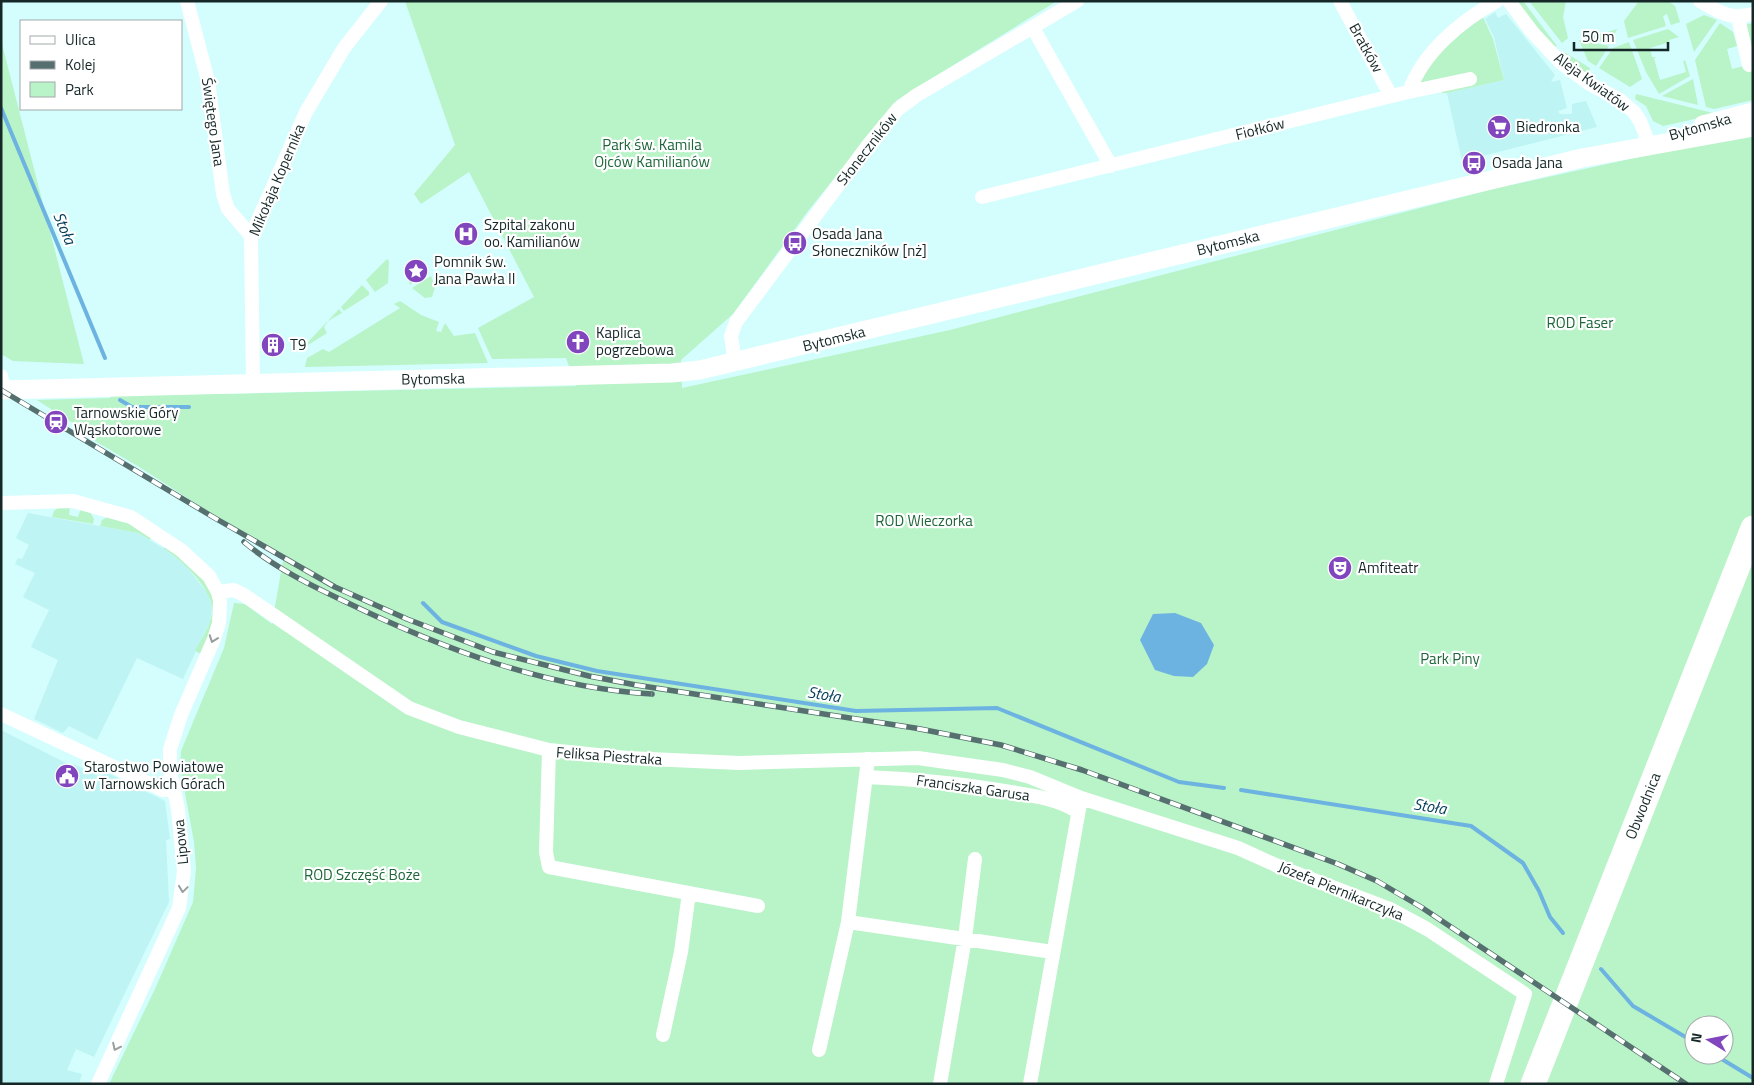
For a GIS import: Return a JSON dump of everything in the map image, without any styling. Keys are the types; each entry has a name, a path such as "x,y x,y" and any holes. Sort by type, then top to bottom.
{"highway":[{"name":"Obwodnica","path":"1533,1084 1753,528"}],"street":[{"name":"Świętego Jana","path":"187,1 208,81 222,194 228,209 251,236"},
{"name":"Mikołaja Kopernika","path":"253,382 251,236 306,112 344,48 381,1"},
{"name":"Bratków","path":"1340,1 1391,96"},
{"path":"1409,92 1412,81 1427,59 1450,33 1496,1"},
{"name":"Aleja Kwiatów","path":"1509,1 1532,32 1561,63 1588,83 1620,100 1634,112 1640,121 1648,144"},
{"path":"1700,1 1718,12 1738,18 1753,14"},
{"name":"Słoneczników","path":"735,363 731,336 736,322 869,144 898,109 917,95 1033,28 1073,2"},
{"path":"1738,18 1749,65"},
{"path":"1033,28 1111,166"},
{"name":"Fiołków","path":"982,197 1391,96 1470,79"},
{"name":"Bytomska","path":"1648,144 1671,134 1753,112"},
{"name":"Bytomska","path":"2,385 676,373 735,363 1478,182 1648,144 1753,127"},
{"path":"1,502 73,501 131,517 176,546 209,576 218,592 234,590 244,595 409,708 459,727 549,750"},
{"name":"Lipowa","path":"98,1084 179,908 185,880 182,838 170,771 170,749 178,724 219,624 218,592"},
{"path":"1,714 163,790 173,789"},
{"name":"Feliksa Piestraka","path":"758,906 549,867 546,852 549,750 628,758 739,764 918,758 972,764 1030,777 1081,798"},
{"path":"819,1050 848,922 868,759"},
{"name":"Franciszka Garusa","path":"866,777 938,780 1015,792 1065,804 1078,812"},
{"path":"1030,1084 1081,798"},
{"name":"Józefa Piernikarczyka","path":"1081,798 1238,848 1280,867 1390,908 1427,928 1525,994 1496,1084"},
{"path":"940,1084 965,938 975,859"},
{"path":"663,1034 681,952 689,893"},
{"path":"848,922 1053,952"}],"shaded area":[{"path":"1495,12 1498,18 1506,14 1555,75 1551,82 1560,80 1567,108 1558,111 1560,114 1572,114 1572,104 1586,101 1597,127 1462,161 1447,93 1504,80 1494,37 1485,19"},
{"path":"28,513 138,533 166,550 186,566 208,594 212,608 210,621 183,679 137,658 97,740 69,726 63,733 34,719 58,660 31,647 49,610 23,597 35,573 15,564 18,558 22,559 29,545 16,538"},
{"path":"1,730 72,766 74,764 100,777 105,773 112,775 165,801 170,839 166,840 169,902 94,1057 76,1049 67,1070 82,1074 79,1084 1,1084"}],"green space":[{"path":"405,1 1057,1 897,100 808,211 733,314 681,360 682,388 950,330 1493,189 1753,132 1753,1084 109,1084 155,989 193,902 196,868 194,842 180,766 181,751 224,648 234,603 245,604 272,624 283,560 141,468 95,441 96,438 37,400 110,398 112,394 226,394 576,386 566,358 492,359 478,328 534,297 469,172 421,204 414,194 455,145"},
{"path":"1517,1 1523,1 1557,46 1553,47"},
{"path":"1529,1 1566,1 1563,17 1568,38 1562,43"},
{"path":"1639,1 1668,1 1675,6 1680,22 1671,25 1667,14 1663,16 1666,26 1628,38 1624,21"},
{"path":"1482,15 1493,39 1504,80 1447,93 1442,93 1441,89 1453,89 1476,83 1475,75 1417,88 1431,60"},
{"path":"1704,15 1717,20 1694,52 1686,24"},
{"path":"1720,23 1733,32 1737,46 1727,49 1732,69 1752,64 1744,25 1753,23 1753,100 1714,109 1706,107 1695,60"},
{"path":"1617,29 1610,43 1588,38"},
{"path":"1668,29 1679,37 1650,48 1652,57 1657,57 1654,58 1660,80 1686,72 1683,61 1685,60 1690,76 1659,94 1646,72 1633,40"},
{"path":"1,40 84,364 13,361 1,354"},
{"path":"1579,40 1609,46 1596,66 1588,61"},
{"path":"1629,42 1642,79 1630,87 1599,68 1613,48"},
{"path":"1564,52 1590,68 1588,76 1563,57"},
{"path":"1693,79 1698,105 1662,96"},
{"path":"1636,94 1713,113 1753,106 1663,126 1653,121 1646,106 1635,99"},
{"path":"387,259 389,261 388,283 375,292 366,280"},
{"path":"410,264 422,265 429,273 421,276 410,285 407,276"},
{"path":"431,276 435,287 432,297 425,298 412,288"},
{"path":"362,285 369,292 369,295 344,311 341,307"},
{"path":"400,301 421,315 439,322 436,331 441,332 445,323 454,336 475,333 488,363 305,367 307,358 323,349 329,352 400,308 394,304"},
{"path":"339,309 342,313 328,321 324,327 327,333 305,347 309,341"},
{"path":"59,507 70,507 69,515 78,517 81,508 90,512 94,519 93,524 52,517 54,511"},
{"path":"109,516 125,521 151,538 150,540 138,533 100,526 102,520"},
{"path":"166,547 198,573 211,589 216,609 215,620 203,655 195,651 211,619 212,608 210,600 200,582 178,559 163,548"}],"water":[{"path":"1175,613 1201,623 1214,645 1207,664 1193,677 1174,676 1155,670 1140,640 1153,614"}],"waterway":[{"name":"Stoła","path":"1,108 105,358"},
{"name":"Stoła","path":"120,400 132,407 189,407"},
{"name":"Stoła","path":"423,603 442,622 536,656 597,671 856,711 997,708 1179,782 1224,788"},
{"name":"Stoła","path":"1241,790 1471,826 1523,863 1539,891 1550,917 1563,933"},
{"name":"Stoła","path":"1601,969 1633,1006 1684,1036"},
{"name":"Stoła","path":"1732,1065 1753,1078"}],"railway":[{"path":"1,390 213,517 335,587 407,619 493,652 589,676 636,685 915,728 1001,745 1082,770 1338,864 1377,881 1421,907 1686,1084"},
{"path":"244,542 281,568 321,590 384,620 458,650 496,664 574,684 652,694"}],"place":[{"name":"Biedronka","path":"1499,127"},
{"name":"Osada Jana","path":"1474,163"},
{"name":"Szpital zakonu oo. Kamilianów","path":"466,234"},
{"name":"Osada Jana Słoneczników [nż]","path":"795,243"},
{"name":"Pomnik św. Jana Pawła II","path":"416,271"},
{"name":"Kaplica pogrzebowa","path":"578,342"},
{"name":"T9","path":"273,345"},
{"name":"Tarnowskie Góry Wąskotorowe","path":"56,422"},
{"name":"Amfiteatr","path":"1340,568"},
{"name":"Starostwo Powiatowe w Tarnowskich Górach","path":"67,776"}],"park label":[{"name":"Park św. Kamila Ojców Kamilianów","path":"652,154"},
{"name":"ROD Faser","path":"1580,323"},
{"name":"ROD Wieczorka","path":"924,521"},
{"name":"Park Piny","path":"1450,659"},
{"name":"ROD Szczęść Boże","path":"362,875"}]}
